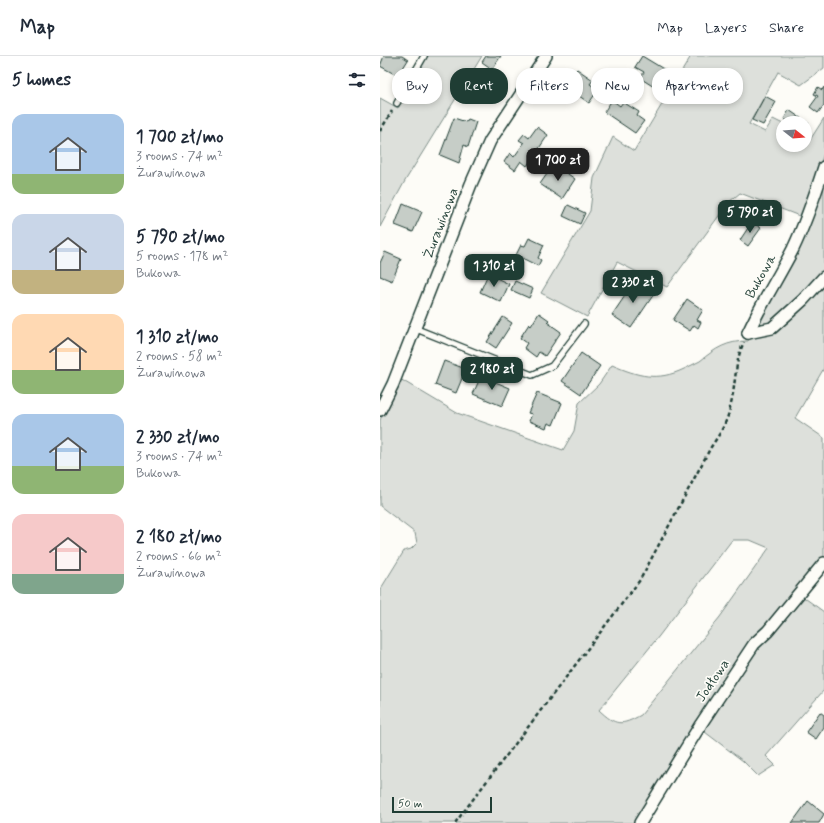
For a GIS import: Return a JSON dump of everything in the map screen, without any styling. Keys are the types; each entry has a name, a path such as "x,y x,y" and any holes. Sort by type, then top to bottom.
{"street":[{"name":"Żurawinowa","path":"380,410 393,384 471,184 490,141 546,56"},
{"name":"Bukowa","path":"748,333 761,305 792,250 811,208 824,167"},
{"path":"748,333 772,328 803,300 824,277"},
{"name":"Jodłowa","path":"640,823 701,724 754,644 768,631 824,563"}],"lane":[{"path":"417,68 424,56"},
{"path":"414,328 532,375 552,366 584,324"}],"path":[{"path":"380,131 396,104"},
{"path":"455,823 640,580 711,447 723,429 730,409 739,352 748,333"}],"shaded area":[{"path":"428,56 482,56 475,68 450,68 450,104 452,104 405,181 380,227 380,98 398,108 400,104 442,104 442,68 421,68"},
{"path":"691,56 824,56 824,68 801,85 778,72 749,124 765,132 773,119 776,120 776,152 812,152 812,137 824,118 824,153 802,217 740,193 729,202 667,287 617,262 587,317 541,293 590,211 594,178 613,137 634,151 662,104 743,104 743,68 684,68"},
{"path":"824,181 824,368 795,418 824,438 824,557 803,586 753,641 635,823 380,823 380,590 404,551 411,549 417,543 415,533 380,506 380,420 400,379 457,413 563,450 574,431 579,403 599,384 612,365 639,375 665,375 674,373 698,362 722,346 734,342 748,341 800,243","holes":["732,540 750,540 769,548 720,617 641,715 619,723 614,722 599,710 659,636"]},
{"path":"802,596 824,612 824,690 766,756 775,765 758,776 743,761 701,729 756,647"}],"building":[{"path":"384,56 402,56 408,60 403,68 392,68 392,73 380,66"},
{"path":"486,56 501,56 493,68 482,62"},
{"path":"642,56 662,68 652,68 652,86 644,81 644,68 635,67"},
{"path":"583,73 591,79 591,100 589,103 583,99"},
{"path":"818,87 822,90 824,87 824,105 818,113 810,107 818,96 814,94"},
{"path":"765,96 776,102 763,125 752,120"},
{"path":"609,104 617,104 620,106 622,104 626,104 639,112 637,116 644,121 635,133 604,112"},
{"path":"789,110 798,116 786,116"},
{"path":"454,118 466,122 468,119 476,122 468,147 464,145 459,163 440,155"},
{"path":"537,127 548,135 527,166 521,161 515,170 504,162 510,153 514,157 524,143 519,140 524,134 529,138"},
{"path":"554,164 575,179 562,199 540,184"},
{"path":"403,204 422,212 413,232 395,225"},
{"path":"568,205 585,213 580,224 563,216"},
{"path":"752,222 761,228 748,246 740,240"},
{"path":"529,238 544,245 538,258 541,260 538,266 516,255 521,245 525,246"},
{"path":"385,252 401,259 392,281 380,276 380,263"},
{"path":"488,274 509,284 501,302 480,292"},
{"path":"515,281 533,289 529,298 511,290"},
{"path":"635,281 654,294 631,328 612,315"},
{"path":"687,299 703,310 697,320 701,322 698,328 694,325 690,331 673,320"},
{"path":"539,313 549,320 547,322 561,332 545,356 539,352 536,357 524,348 527,343 520,338 529,324 531,326"},
{"path":"503,317 512,323 496,348 487,342"},
{"path":"581,353 600,366 581,394 562,381"},
{"path":"444,361 466,369 456,393 435,385"},
{"path":"481,376 510,388 502,406 473,394"},
{"path":"537,393 562,403 553,425 548,423 546,428 529,421 532,414 528,413"},
{"path":"820,712 824,715 824,727 816,739 806,732"},
{"path":"808,801 824,814 819,823 792,823"}]}
